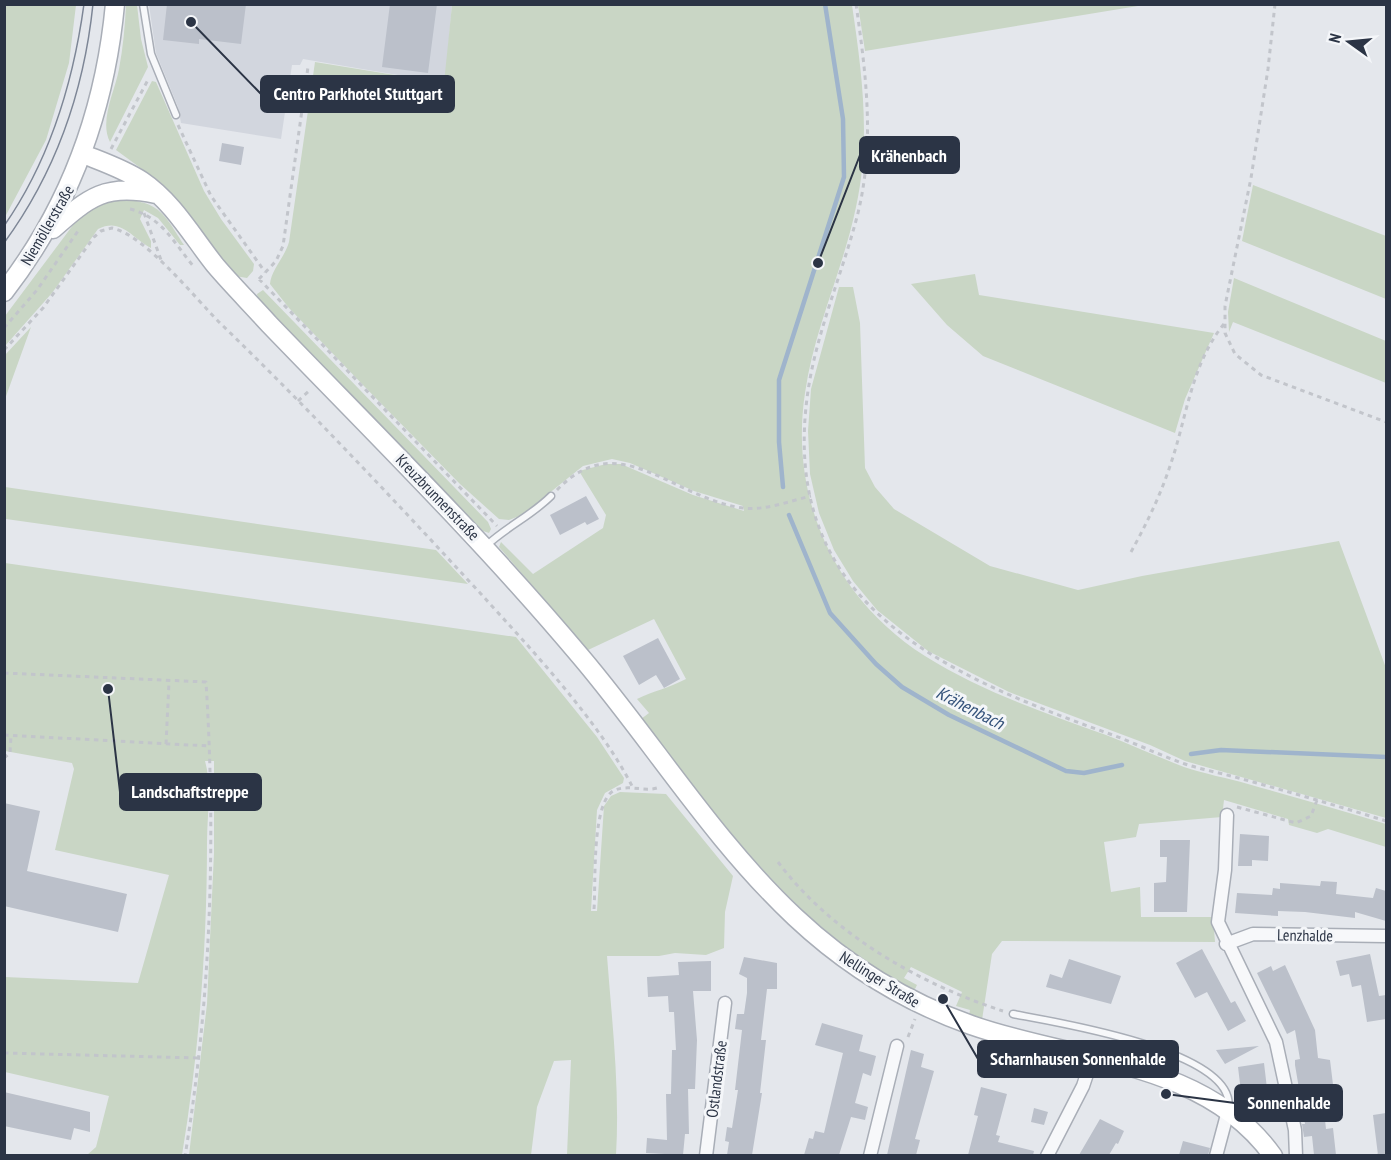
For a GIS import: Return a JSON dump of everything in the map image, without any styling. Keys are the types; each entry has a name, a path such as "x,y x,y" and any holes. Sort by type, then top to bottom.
{"main road":[{"name":"Niemöllerstraße","path":"4,292 61,205 84,154 107,71 116,4"},
{"name":"Kreuzbrunnenstraße","path":"84,154 140,179 159,195 237,290 485,547 586,662 758,879"},
{"path":"40,240 82,204 106,191 126,189 159,195"},
{"name":"Nellinger Straße","path":"758,879 797,919 830,947 915,1001 983,1030 1181,1084 1228,1111 1248,1126 1273,1155"}],"street":[{"path":"1227,814 1225,870 1217,917 1226,944 1276,1042 1295,1130 1296,1155"},
{"name":"Lenzhalde","path":"1226,944 1252,934 1386,936"},
{"name":"Ostlandstraße","path":"706,1155 725,1003"},
{"path":"870,1155 897,1046"},
{"path":"1047,1155 1083,1086 1092,1059"},
{"path":"1216,1155 1228,1111"}],"lane":[{"path":"143,4 147,39 155,67 176,115"},
{"path":"485,547 501,531 523,519 551,496"},
{"path":"1013,1014 1101,1033 1197,1064 1221,1083 1229,1099 1228,1111"}],"path":[{"path":"856,4 867,93 867,157 858,212 819,341 808,391 805,446 811,496 829,547 853,586 890,626 936,659 1008,696 1184,764 1386,821"},
{"path":"1275,4 1265,89 1224,324 1227,338 1235,354 1261,375 1386,422"},
{"path":"105,162 155,67"},
{"path":"308,68 284,246 278,258 259,279 501,531"},
{"path":"176,115 211,196 234,234 265,273"},
{"path":"144,213 161,262"},
{"path":"4,328 37,290 83,225"},
{"path":"4,350 43,308 100,231 112,228 122,231 161,262 312,414 508,624 595,730 632,786"},
{"path":"1131,552 1169,468 1191,392 1212,341 1224,324"},
{"path":"551,496 581,469 616,462 744,509 759,508 811,496"},
{"path":"4,673 206,682 209,746 209,921 199,1058 186,1155"},
{"path":"166,744 169,682"},
{"path":"4,735 209,746"},
{"path":"4,758 10,753 11,736"},
{"path":"594,909 601,808 610,792 632,786 655,789 676,776"},
{"path":"1227,814 1231,808 1238,807 1300,823 1313,813 1317,800"},
{"path":"778,862 797,885 827,913 900,965 958,995 1013,1014"},
{"path":"910,1031 915,1019"},
{"path":"4,1053 199,1058"},
{"path":"1376,1155 1386,1152"}],"shaded area":[{"path":"149,5 452,5 445,83 303,59 300,65 292,65 281,139 181,123 178,107 156,53"}],"green space":[{"path":"5,4 76,5 69,63 46,140 5,217"},
{"path":"858,4 1144,5 865,51"},
{"path":"126,5 137,5 141,39 148,67 110,142 106,125 107,115 120,61"},
{"path":"452,5 852,5 863,106 861,182 844,254 809,369 802,432 804,470 812,507 825,542 843,575 866,606 893,633 946,669 1013,700 1184,767 1386,824 1386,847 1328,829 1317,833 1289,825 1288,819 1224,800 1222,817 1139,824 1136,837 1104,842 1111,892 1140,887 1141,917 1213,917 1215,942 1002,941 992,954 982,1020 969,1015 970,1010 956,1006 962,992 911,967 904,978 917,985 914,991 870,964 831,935 763,870 732,835 641,719 649,713 637,699 686,679 654,619 588,650 499,547 501,542 533,574 603,528 606,515 579,471 606,464 621,464 693,495 744,511 743,506 694,491 630,463 612,459 583,466 522,515 509,520 499,519 460,484 362,384 289,308 270,284 289,242 315,62 444,83"},
{"path":"152,81 156,82 204,191 254,264 253,271 247,278 235,276 161,183 116,150"},
{"path":"1253,185 1386,236 1386,299 1242,241"},
{"path":"112,198 148,204 156,208 163,214 184,245 180,245 158,218 144,210 140,219 151,241 151,248 120,227 113,225 98,229 52,293 5,346 5,316 79,217 90,207"},
{"path":"975,274 979,295 1214,333 1185,399 1175,433 983,356 947,325 911,284"},
{"path":"1234,278 1386,341 1386,383 1233,322 1229,332 1228,312"},
{"path":"839,287 853,287 860,323 865,468 875,487 894,509 990,566 1078,590 1142,576 1339,541 1386,668 1386,818 1185,761 1150,745 1009,692 928,651 877,610 853,581 834,550 819,513 810,474 808,431 811,389"},
{"path":"263,290 488,522 491,529 489,533 483,531 258,300 257,294"},
{"path":"31,327 5,399 5,355"},
{"path":"5,487 436,550 468,584 6,519 5,528"},
{"path":"5,563 516,637 597,737 624,778 623,783 605,793 597,810 591,911 597,911 604,806 611,796 620,792 666,794 733,876 725,912 724,948 706,955 675,953 659,956 607,956 616,1080 616,1155 567,1155 571,1060 554,1061 537,1107 531,1155 189,1155 207,1004 214,853 214,761 205,761 209,791 204,960 193,1077 182,1155 87,1155 96,1147 109,1096 5,1072 5,977 138,983 169,875 55,850 74,769 72,763 5,751"}],"building":[{"path":"167,4 246,4 241,44 199,39 199,44 163,40"},
{"path":"390,4 437,4 428,73 382,67"},
{"path":"222,143 244,147 241,165 219,161"},
{"path":"586,496 599,519 587,525 585,522 560,535 550,515"},
{"path":"658,638 680,679 664,688 656,675 639,685 623,656"},
{"path":"4,803 40,811 27,871 127,894 118,932 4,906"},
{"path":"1240,834 1269,836 1268,861 1252,860 1252,866 1238,866"},
{"path":"1160,840 1190,840 1187,912 1154,912 1154,883 1166,882 1167,857 1160,857"},
{"path":"1321,881 1337,882 1336,894 1373,898 1376,888 1386,891 1386,921 1355,912 1355,918 1305,912 1278,911 1278,916 1235,913 1237,893 1272,895 1273,888 1280,889 1280,883 1320,886"},
{"path":"1202,949 1231,1003 1235,1001 1246,1021 1228,1031 1207,992 1195,998 1176,963"},
{"path":"1370,954 1379,996 1386,995 1386,1019 1367,1022 1361,985 1352,987 1349,974 1340,976 1336,961"},
{"path":"744,957 777,963 777,989 767,989 761,1040 766,1040 760,1093 762,1093 752,1155 727,1155 729,1142 725,1141 727,1127 732,1128 738,1090 735,1090 742,1030 735,1029 737,1014 744,1014 747,993 747,978 739,974"},
{"path":"1069,959 1121,976 1111,1004 1046,987 1050,974 1062,978"},
{"path":"711,961 711,991 693,991 697,1040 695,1089 688,1089 689,1134 685,1134 683,1155 646,1153 647,1138 667,1140 666,1094 671,1094 672,1050 676,1050 674,1012 669,1012 668,996 648,997 647,977 679,975 678,962"},
{"path":"1285,965 1315,1030 1318,1058 1330,1060 1335,1101 1323,1102 1326,1129 1333,1128 1336,1155 1314,1155 1312,1136 1304,1137 1302,1124 1305,1124 1295,1065 1295,1060 1300,1059 1295,1030 1287,1034 1257,973 1271,966 1273,971"},
{"path":"822,1023 863,1035 859,1051 876,1056 871,1076 863,1073 855,1103 868,1107 865,1120 851,1117 839,1155 804,1155 809,1138 813,1139 815,1131 824,1133 843,1053 815,1045"},
{"path":"1259,1046 1225,1064 1216,1050"},
{"path":"911,1050 924,1054 921,1067 934,1071 915,1139 920,1140 916,1155 887,1155"},
{"path":"1264,1063 1268,1097 1248,1099 1247,1091 1241,1092 1238,1067"},
{"path":"981,1087 1007,1094 996,1135 1000,1136 998,1142 1034,1151 1033,1155 968,1155 978,1116 974,1115"},
{"path":"4,1092 90,1112 90,1132 74,1128 71,1140 4,1126"},
{"path":"1034,1108 1048,1112 1044,1125 1031,1122"},
{"path":"1386,1113 1386,1155 1378,1155 1373,1115"},
{"path":"1100,1119 1124,1131 1118,1144 1116,1143 1109,1155 1079,1155"},
{"path":"1183,1141 1210,1148 1208,1155 1179,1155"}],"waterway":[{"name":"Krähenbach","path":"783,487 779,442 779,380 844,177 843,119 825,4"},
{"name":"Krähenbach","path":"789,515 830,613 876,664 902,687 949,715 1066,771 1084,773 1122,765"},
{"name":"Krähenbach","path":"1191,754 1221,750 1386,757"}],"tram line":[{"path":"4,226 20,201 47,148 66,92 84,4"},
{"path":"4,243 39,188 65,130 83,68 93,4"}],"place":[{"name":"Centro Parkhotel Stuttgart","path":"191,22"},
{"name":"Krähenbach","path":"818,263"},
{"name":"Landschaftstreppe","path":"108,689"},
{"name":"Scharnhausen Sonnenhalde","path":"943,999"},
{"name":"Sonnenhalde","path":"1166,1094"}]}
